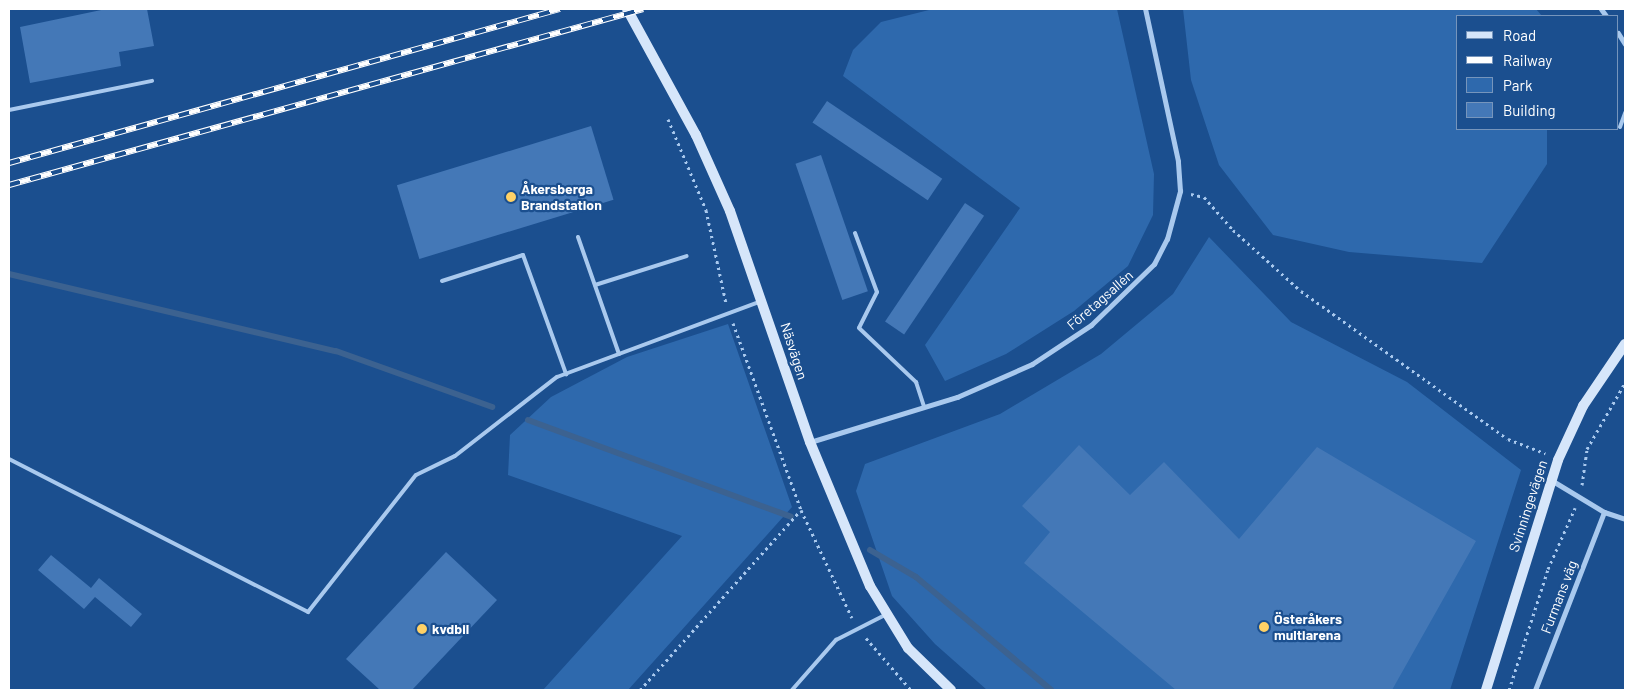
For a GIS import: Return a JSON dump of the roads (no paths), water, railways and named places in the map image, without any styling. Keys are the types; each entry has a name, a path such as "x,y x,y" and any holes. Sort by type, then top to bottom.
{"street":[{"name":"Näsvägen","path":"627,9 696,135 763,301 810,442 885,615 908,648 947,689"},
{"name":"Företagsallén","path":"810,442 924,408 1032,364 1065,344 1113,307 1154,264 1167,239 1180,191 1178,160 1145,9"},
{"name":"Svinningevägen","path":"1486,690 1550,480 1583,406 1625,344"},
{"path":"1550,480 1580,496 1604,512 1625,519"},
{"name":"Furmans väg","path":"1534,690 1604,512"}],"lane":[{"path":"9,110 152,80"},
{"path":"1620,127 1625,113"},
{"path":"855,233 877,292 859,328 916,382 924,408"},
{"path":"578,237 619,354"},
{"path":"442,281 523,255 566,374"},
{"path":"595,285 687,256"},
{"path":"9,459 308,612 416,476 455,456 566,374 763,301"},
{"path":"792,690 836,640 885,615"}],"waterway":[{"path":"9,274 336,351 492,407"},
{"path":"528,420 791,517"},
{"path":"870,550 916,577 1051,690"}],"railway":[{"path":"9,163 560,9"},
{"path":"9,185 643,9"}],"place":[{"name":"Åkersberga Brandstation","path":"511,197"},
{"name":"Österåkers multiarena","path":"1264,627"},
{"name":"kvdbil","path":"422,629"}]}
